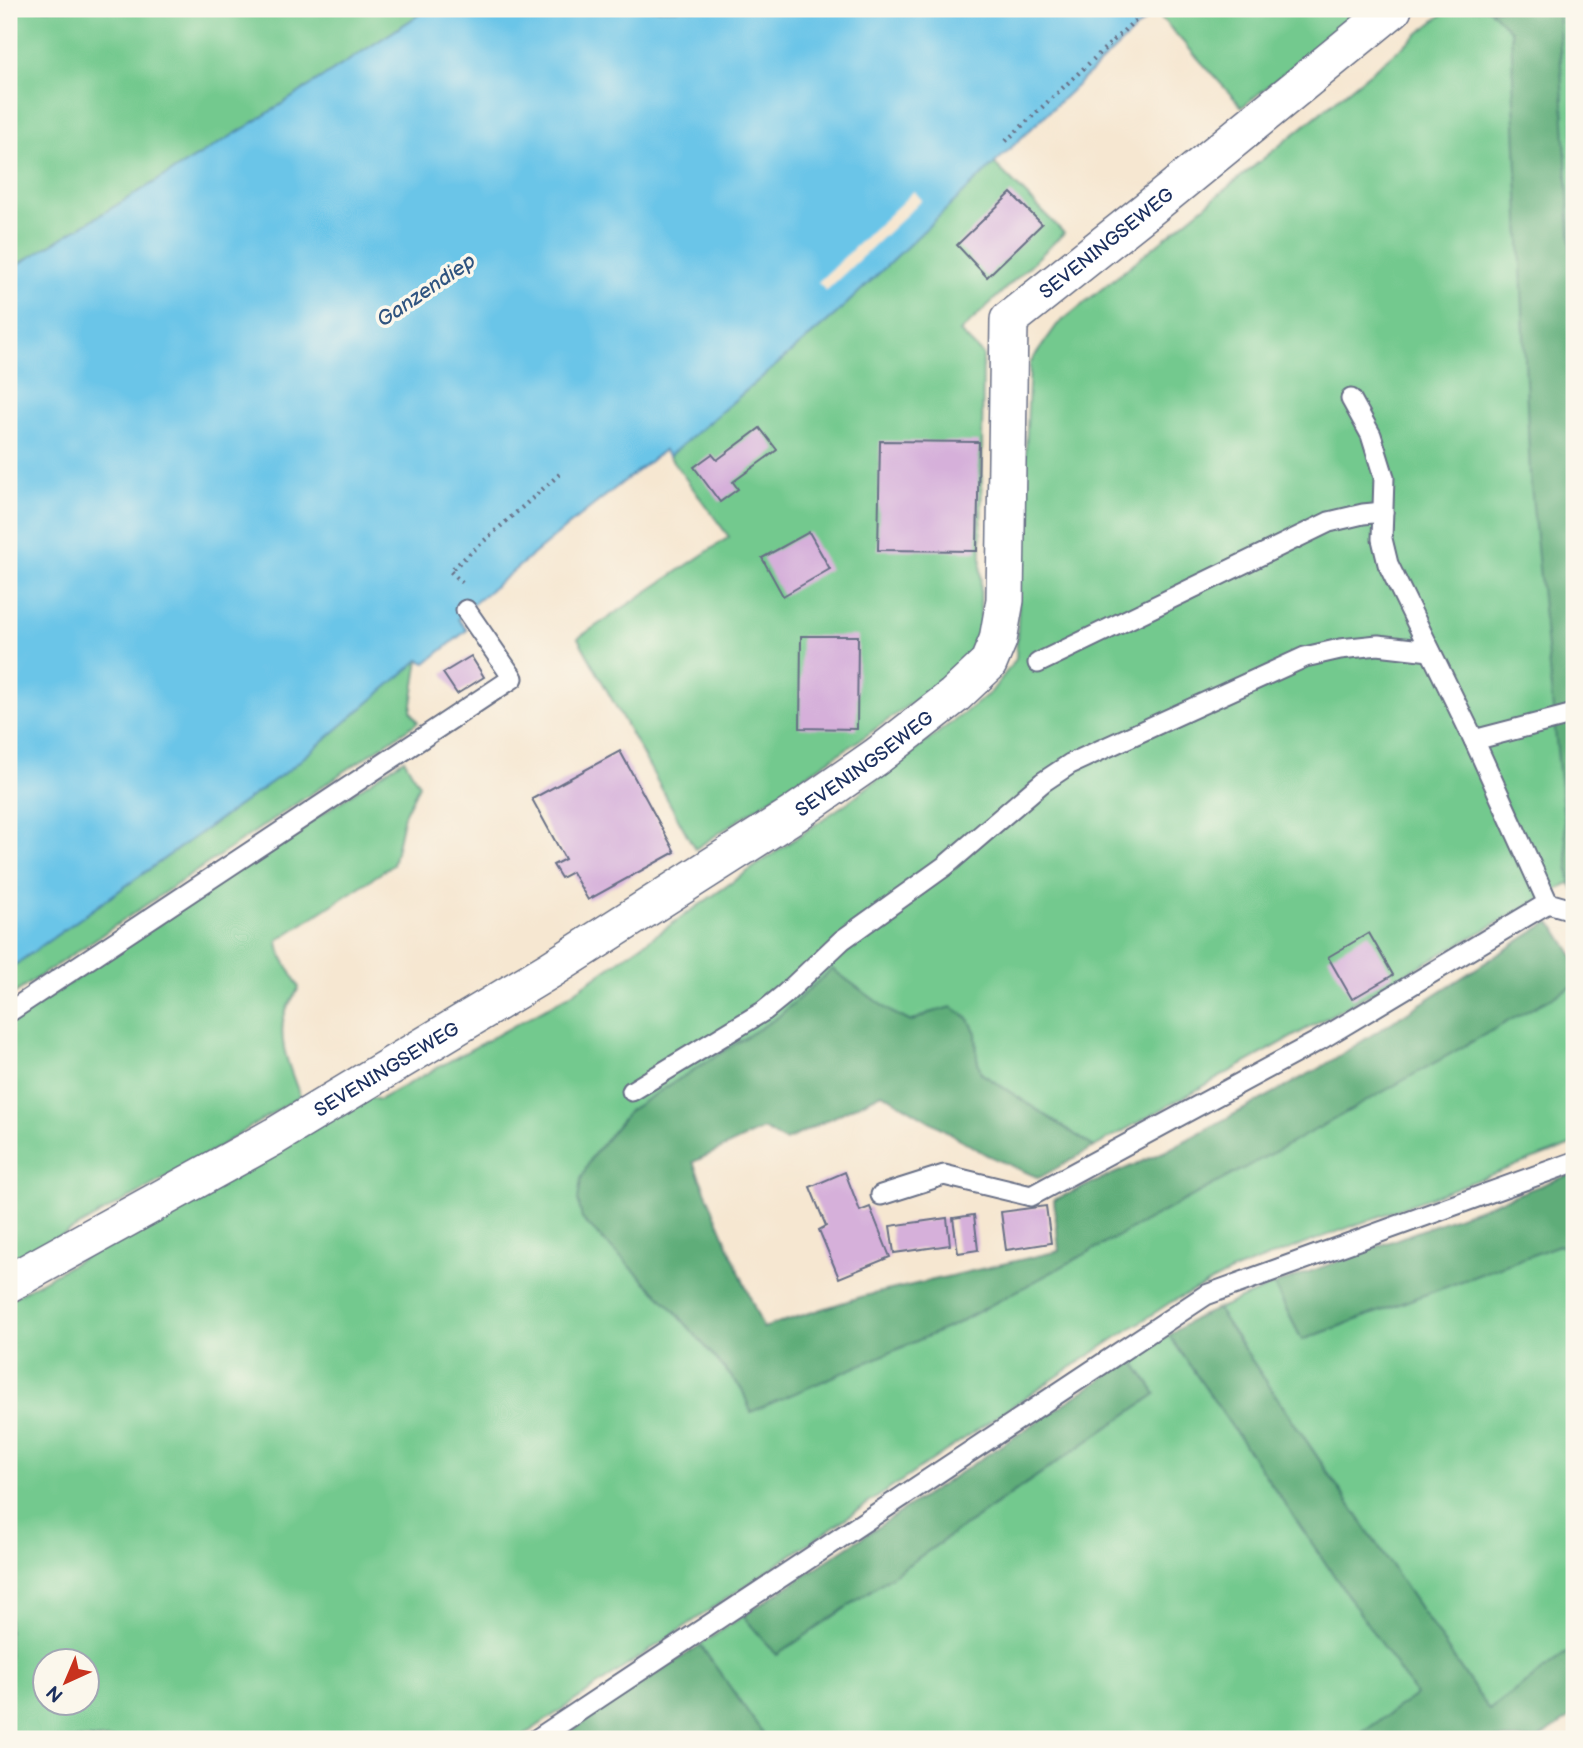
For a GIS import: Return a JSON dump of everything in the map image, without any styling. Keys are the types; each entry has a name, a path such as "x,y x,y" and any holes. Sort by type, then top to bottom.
{"street":[{"name":"SEVENINGSEWEG","path":"9,1283 275,1136 550,970 794,814 876,757 954,696 988,664 998,639 1005,600 1009,320 1393,9"}],"lane":[{"path":"1351,399 1371,435 1384,477 1382,539 1388,564 1474,740 1548,903"},
{"path":"1038,663 1329,522 1383,512"},
{"path":"9,1012 513,678 466,610"},
{"path":"632,1091 764,1011 842,940 945,866 1042,782 1070,764 1305,657 1340,649 1378,645 1430,651"},
{"path":"1474,740 1574,714"},
{"path":"881,1195 944,1175 1031,1196 1318,1041 1548,903 1574,913"},
{"path":"537,1739 1206,1295 1574,1162"}],"path":[{"path":"1006,141 1147,9"},
{"path":"466,587 450,571 562,472"}],"green space":[{"path":"9,9 428,9 248,126 9,270"},
{"path":"1366,9 1242,107 1155,11"},
{"path":"1449,9 1574,9 1574,889 1569,883 1094,1147 981,1073 977,1058 976,1033 968,1019 952,1008 929,1013 911,1022 891,1012 832,969 778,1017 630,1110 591,1158 641,1276 742,1389 751,1412 1574,986 1574,1144 1237,1269 1171,1302 518,1739 9,1739 9,1300 367,1096 379,1100 568,996 848,802 991,692 1016,659 1030,363 1057,325"},
{"path":"1489,9 1558,9 1574,307 1574,889 1570,882 1530,476 1511,31"},
{"path":"994,163 1064,233 960,332 983,355 980,645 949,676 867,735 695,849 578,638 729,537 669,456 836,314"},
{"path":"419,659 411,711 418,722 9,997 9,969 290,769"},
{"path":"404,759 419,785 404,815 393,865 278,940 283,958 299,988 285,1013 282,1034 283,1045 300,1096 201,1158 9,1265 9,1024"},
{"path":"1549,922 1574,957 1574,986 1326,1124 954,1325 751,1412 742,1389 673,1309 582,1219 578,1200 581,1179 591,1158 630,1110 778,1017 832,969 891,1012 911,1022 929,1013 952,1007 969,1019 976,1033 977,1058 981,1073 1094,1147 1039,1178 987,1155 882,1093 785,1141 763,1129 693,1162 763,1328 860,1297 1059,1251 1054,1200 1166,1151 1320,1068"},
{"path":"1574,1173 1574,1256 1559,1245 1302,1340 1274,1285"},
{"path":"1559,1245 1574,1256 1574,1647 1489,1710 1217,1309 1274,1285 1302,1340"},
{"path":"1217,1309 1489,1710 1574,1647 1574,1715 1538,1739 1353,1739 1416,1695 1169,1335 1194,1319"},
{"path":"1169,1335 1417,1695 1353,1739 767,1739 700,1645 743,1616 777,1655 1156,1394 1132,1359"},
{"path":"1132,1359 1156,1394 777,1655 743,1616"},
{"path":"700,1645 767,1739 700,1739 696,1733 686,1739 559,1739"}],"water":[{"name":"Ganzendiep","path":"428,9 1157,9 836,314 669,456 664,450 466,610 458,619 467,630 426,663 419,660 290,769 9,969 9,270 248,126"}],"pier":[{"path":"914,191 922,200 826,291 818,282"}],"building":[{"path":"1011,193 1042,224 987,277 957,245"},
{"path":"760,428 777,450 733,482 738,489 720,502 694,467 712,454 717,460"},
{"path":"880,441 979,442 977,551 878,550"},
{"path":"809,532 830,569 783,596 762,558"},
{"path":"801,636 858,636 857,729 800,728"},
{"path":"471,656 484,677 457,694 443,673"},
{"path":"620,751 675,852 588,900 572,872 561,878 553,865 565,859 532,799"},
{"path":"1369,933 1393,975 1352,999 1328,957"},
{"path":"845,1172 860,1211 870,1207 890,1257 839,1278 819,1230 826,1226 810,1187"},
{"path":"1046,1206 1051,1243 1006,1250 1001,1212"},
{"path":"974,1215 978,1250 958,1253 953,1218"},
{"path":"947,1218 950,1245 894,1253 890,1226"}]}
